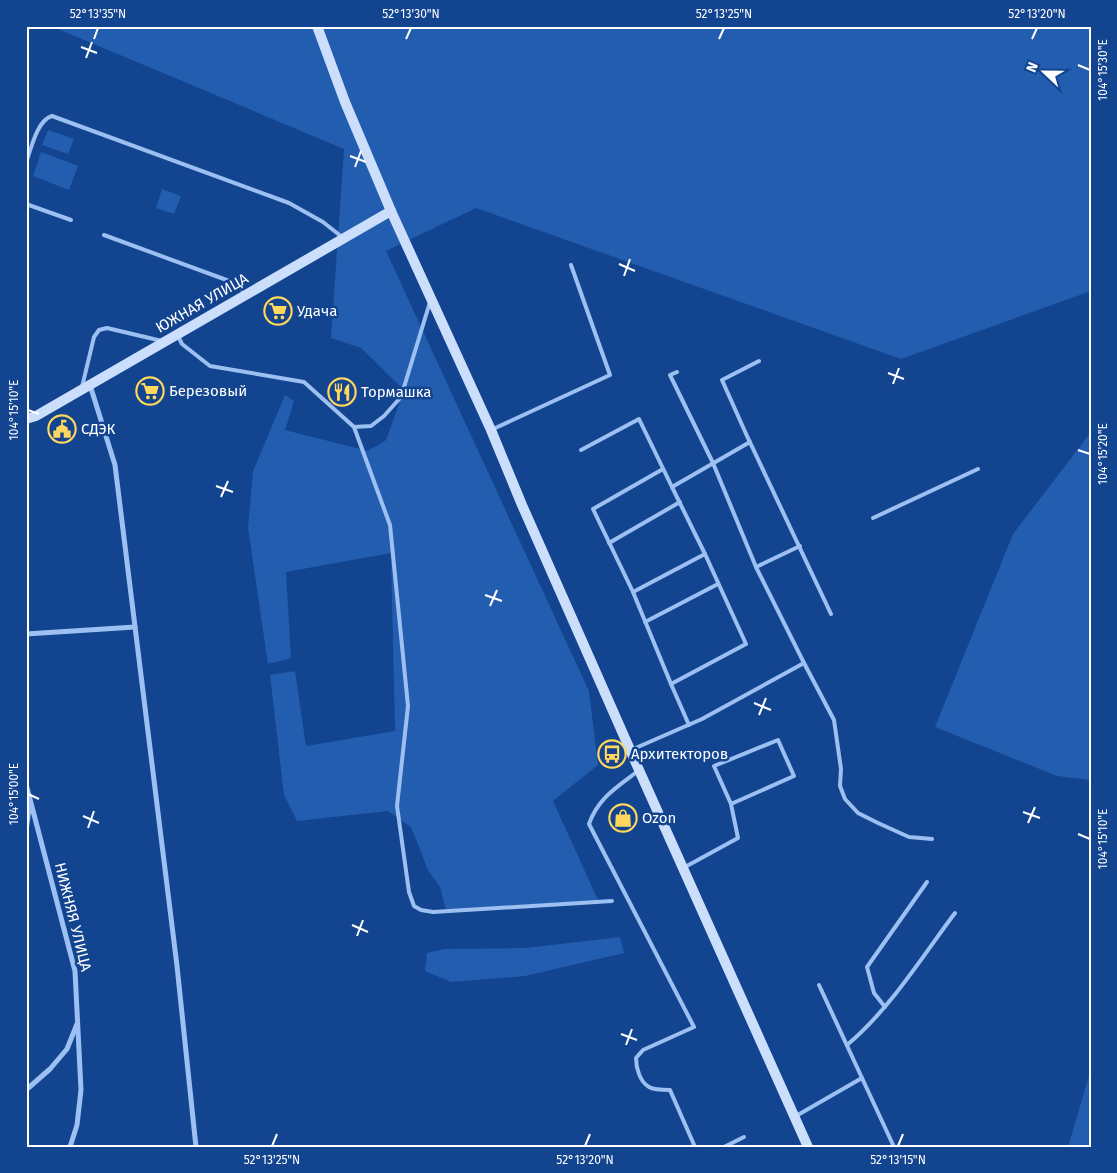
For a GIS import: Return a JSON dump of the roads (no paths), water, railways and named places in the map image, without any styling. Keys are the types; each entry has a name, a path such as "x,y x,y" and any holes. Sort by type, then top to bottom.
{"street":[{"path":"317,26 391,211 492,430 522,504 639,770 808,1147"},
{"name":"ЮЖНАЯ УЛИЦА","path":"26,419 36,416 391,211"},
{"path":"86,387 114,465 177,966 196,1147"},
{"path":"26,634 135,627"},
{"name":"НИЖНЯЯ УЛИЦА","path":"26,784 75,971 81,1090 77,1125 70,1147"},
{"path":"26,831 30,798"},
{"path":"26,1090 50,1069 66,1049 78,1021"}],"lane":[{"path":"26,163 41,122 52,116 289,203 323,222 344,238"},
{"path":"26,204 71,220"},
{"path":"104,235 232,282 239,286 246,295"},
{"path":"492,430 610,376 571,265"},
{"path":"354,428 370,426 384,416 402,396 431,298"},
{"path":"86,387 94,337 99,330 107,328 164,342"},
{"path":"177,334 182,344 210,366 304,382 354,428 390,525 408,706 397,806 409,892 414,906 420,910 433,912 612,901"},
{"path":"760,361 722,380 831,614"},
{"path":"677,372 670,375 713,463 756,566 834,720 841,769 840,786 845,799 858,813 909,837 932,838"},
{"path":"581,450 639,419 705,554 746,644 671,684"},
{"path":"672,487 750,442"},
{"path":"663,469 593,509 633,592 689,725"},
{"path":"873,518 978,469"},
{"path":"609,543 680,502"},
{"path":"756,566 800,546"},
{"path":"633,592 705,554"},
{"path":"645,622 718,584"},
{"path":"631,750 689,725 804,663"},
{"path":"683,868 738,838 731,804 714,766 778,740 794,776 731,804"},
{"path":"639,770 606,796 594,810 589,824 694,1027 644,1050 636,1058 636,1066 642,1080 650,1088 670,1090 695,1147"},
{"path":"885,1007 874,993 867,967 927,882"},
{"path":"847,1044 866,1028 885,1007 955,913"},
{"path":"819,985 894,1147"},
{"path":"794,1117 862,1078"},
{"path":"724,1147 744,1137"}],"place":[{"name":"Удача","path":"278,311"},
{"name":"Березовый","path":"150,391"},
{"name":"Тормашка","path":"342,392"},
{"name":"СДЭК","path":"62,429"},
{"name":"Архитекторов","path":"612,754"},
{"name":"Ozon","path":"623,818"}]}
